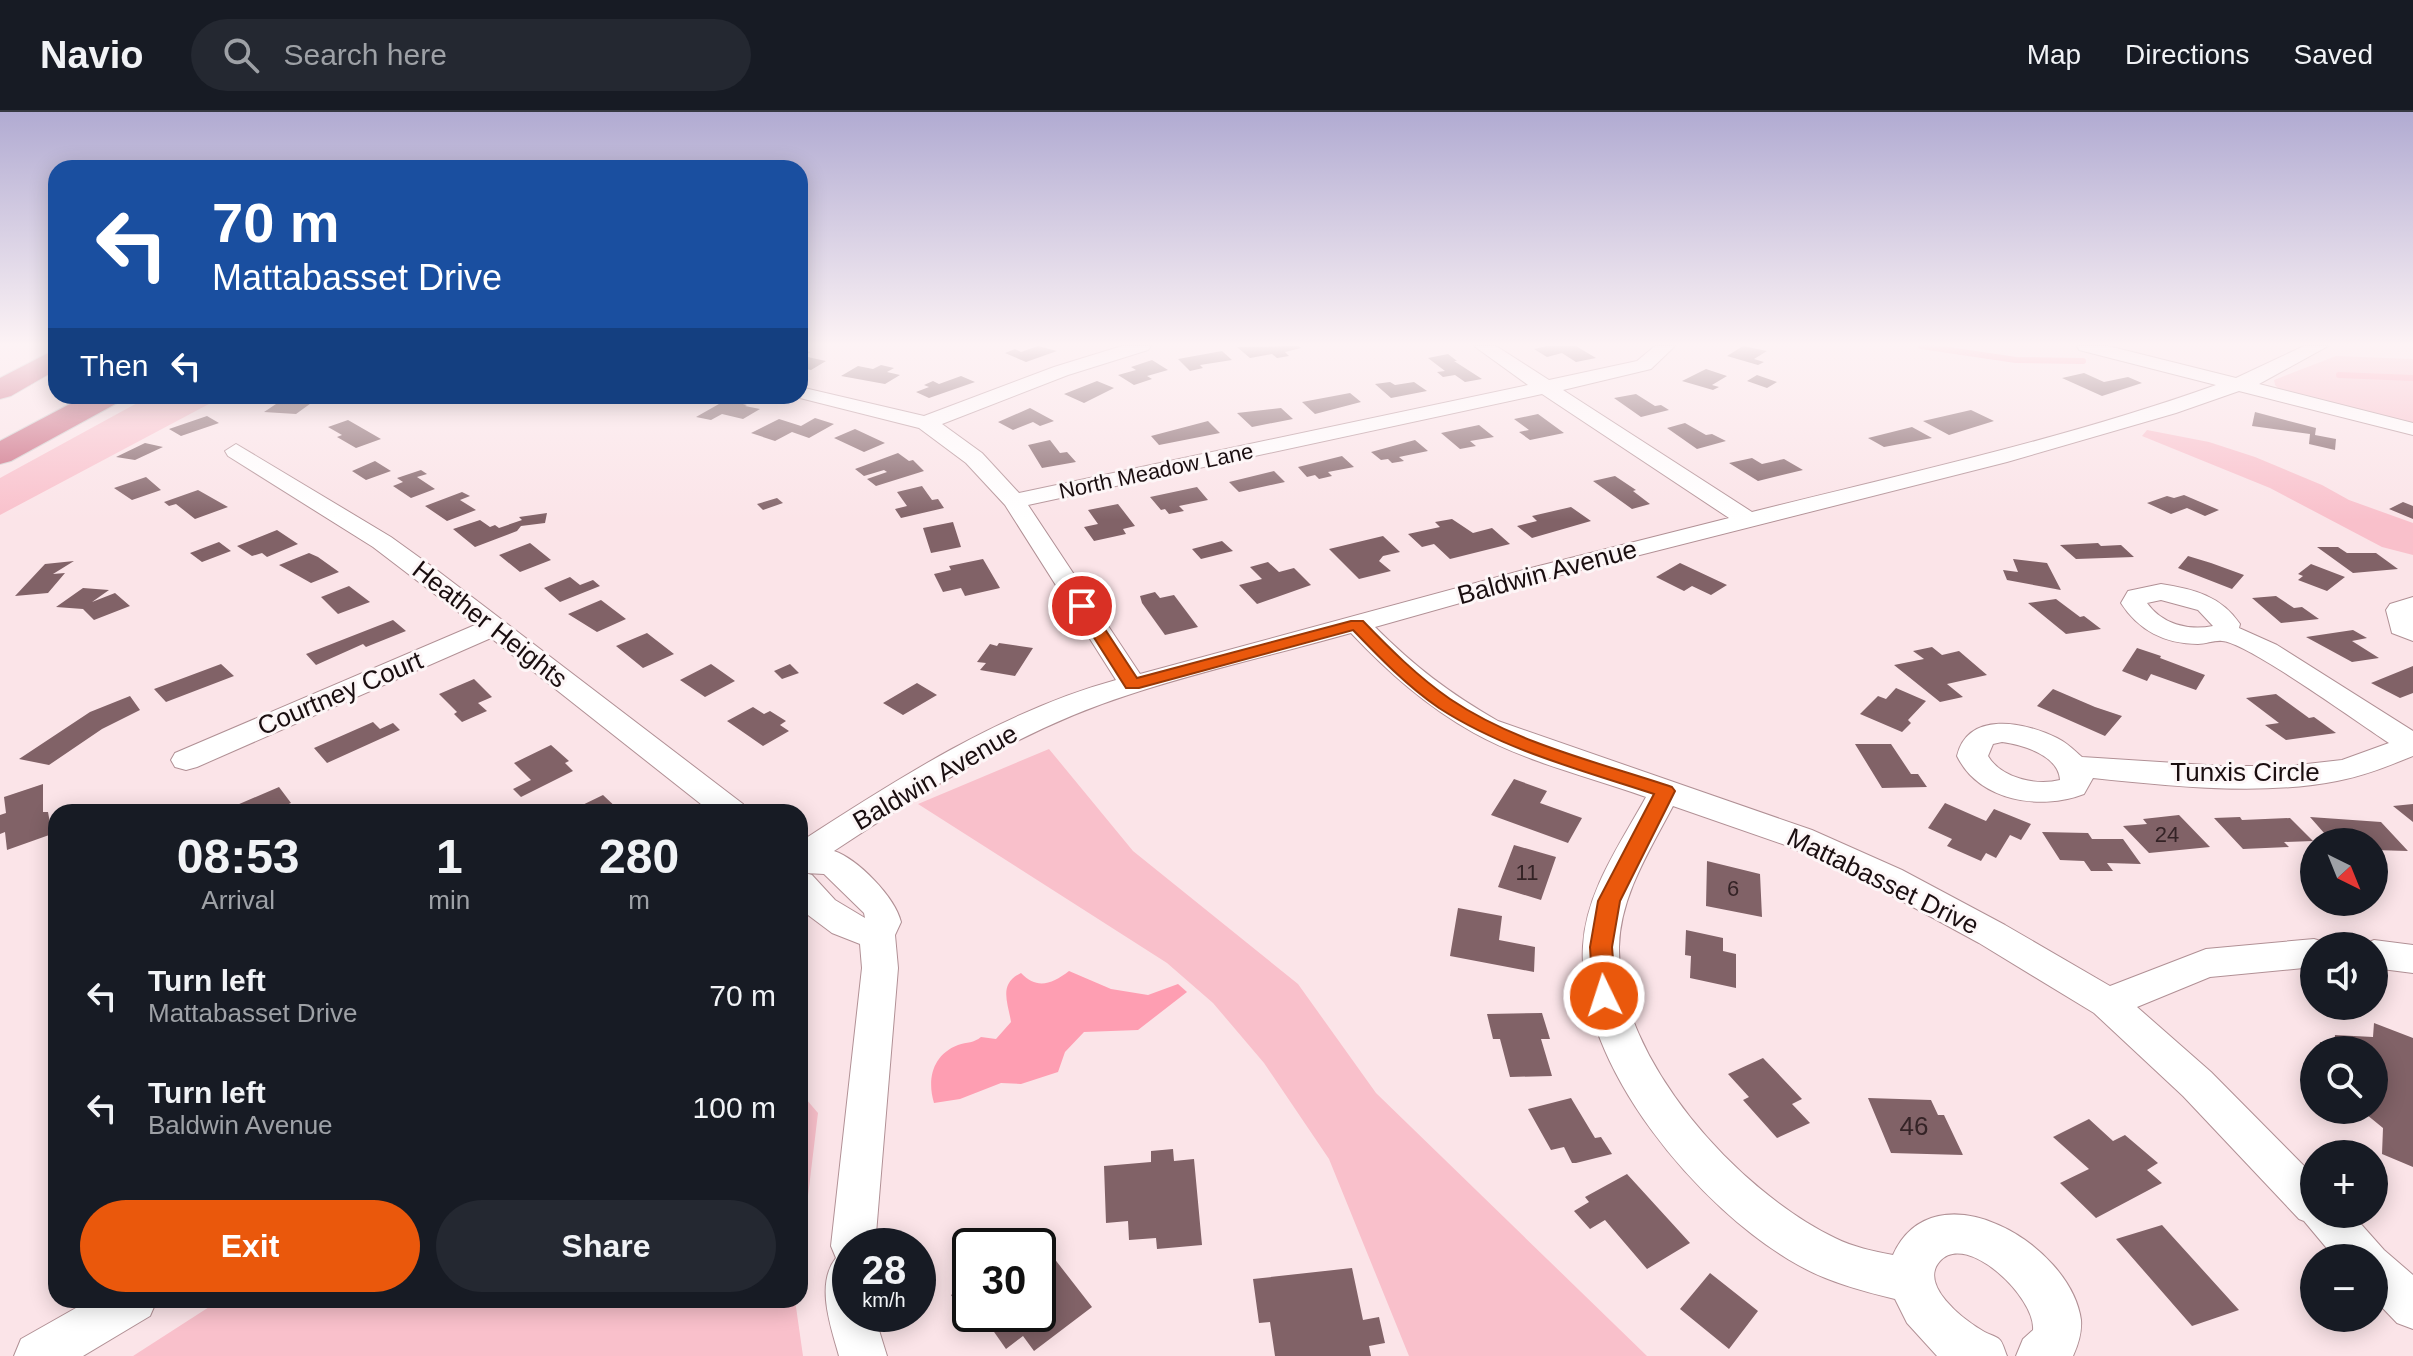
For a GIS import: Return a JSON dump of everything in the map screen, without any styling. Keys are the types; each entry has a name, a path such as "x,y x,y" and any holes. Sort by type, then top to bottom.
{"highway":[{"path":"0,454 93,404"}],"street":[{"path":"846,404 926,423 974,458 1014,501 1133,684"},
{"path":"926,423 975,404"},
{"name":"North Meadow Lane","path":"1014,501 1467,404"},
{"path":"1573,404 1748,520"},
{"name":"Baldwin Avenue","path":"808,854 882,804 970,752 1062,709 1133,684 1748,520 1999,457 2183,404"},
{"path":"2310,404 2413,429"},
{"name":"Heather Heights","path":"236,451 382,542 722,804"},
{"path":"2413,605 2399,610 2402,627 2413,633"},
{"name":"Mattabasset Drive","path":"1357,624 1405,673 1445,703 1487,728 1800,838 1890,879 1992,934 2107,1003 2197,1084 2300,1191"},
{"name":"Courtney Court","path":"186,760 494,627"},
{"path":"2224,631 2267,651 2413,745"},
{"name":"Tunxis Circle","path":"2073,766 2233,777 2334,772 2413,745"},
{"path":"1665,791 1609,901 1601,947 1604,996 1621,1042 1657,1106 1697,1156 1753,1209 1804,1245 1853,1268 1912,1281"},
{"path":"808,860 833,863 880,908 883,922 877,935 880,968 855,1228"},
{"path":"808,897 852,929 877,935"},
{"path":"2107,1003 2206,963 2300,954"},
{"path":"2388,956 2413,959"},
{"path":"2336,1228 2352,1244"},
{"path":"1983,1356 1953,1340 1920,1303 1912,1281 1911,1266 1918,1249 1932,1238 1953,1234 1976,1238 2001,1247 2024,1263 2047,1291 2056,1314 2056,1338 2046,1353 2040,1356"},
{"path":"2388,1281 2413,1307"},
{"path":"38,1356 120,1308"},
{"path":"856,1332 863,1356"}],"shaded area":[{"path":"135,404 209,404 0,515 0,478"},
{"path":"2334,404 2413,404 2413,426"},
{"path":"2147,430 2209,442 2255,457 2322,485 2349,500 2413,523 2413,555 2382,547 2270,488 2142,436"},
{"path":"1049,749 1133,851 1298,984 1376,1093 1647,1356 1409,1356 1329,1159 1264,1063 1213,1003 1167,963 918,804"},
{"path":"1069,971 1111,989 1148,995 1178,984 1187,992 1138,1030 1084,1032 1065,1052 1058,1072 1021,1084 1001,1083 960,1099 934,1103 932,1077 942,1055 949,1049 981,1037 996,1039 1011,1022 1006,994 1014,977 1021,973 1033,982 1045,983"},
{"path":"808,1101 818,1113 808,1196"},
{"path":"208,1308 796,1308 803,1356 133,1356"}],"building":[{"path":"276,404 310,404 296,414 264,412"},
{"path":"719,404 743,404 760,409 743,419 722,414 711,420 696,417"},
{"path":"1304,404 1353,404 1315,414"},
{"path":"1623,404 1661,405 1669,410 1641,417"},
{"path":"1030,408 1054,421 1040,426 1033,422 1013,430 998,422"},
{"path":"1281,408 1293,419 1252,427 1237,413"},
{"path":"1971,410 1994,421 1949,435 1923,421"},
{"path":"2255,412 2316,428 2315,435 2336,439 2335,450 2309,444 2310,434 2252,426"},
{"path":"1538,414 1564,433 1530,440 1519,432 1529,430 1514,419"},
{"path":"207,416 219,423 181,436 169,429"},
{"path":"815,418 834,424 809,438 792,432 775,441 751,433 779,419 801,426"},
{"path":"348,420 381,439 356,448 337,437 342,435 328,427"},
{"path":"1208,421 1220,433 1159,445 1151,436"},
{"path":"1685,423 1706,435 1712,434 1726,441 1697,449 1667,428"},
{"path":"1479,425 1494,437 1470,441 1476,446 1460,449 1441,433"},
{"path":"1912,427 1932,438 1884,447 1868,438"},
{"path":"855,429 885,443 864,452 834,438"},
{"path":"1050,440 1060,453 1067,452 1076,462 1042,468 1028,445"},
{"path":"1415,440 1428,451 1399,457 1404,461 1392,463 1388,459 1381,460 1371,452"},
{"path":"145,443 163,447 135,460 116,457"},
{"path":"898,453 909,461 913,460 924,471 876,486 867,479 887,472 884,470 864,476 855,469"},
{"path":"1342,456 1354,467 1328,472 1332,476 1319,479 1315,475 1307,477 1298,467"},
{"path":"1752,458 1762,464 1784,459 1803,470 1758,481 1729,463"},
{"path":"375,461 391,471 366,480 352,471"},
{"path":"421,470 427,474 417,477 435,489 411,498 393,486 403,482 397,478"},
{"path":"1274,471 1285,482 1239,492 1229,482"},
{"path":"1615,476 1650,504 1632,509 1593,481"},
{"path":"146,477 161,490 132,500 114,488"},
{"path":"922,486 932,500 938,499 944,508 901,518 895,509 907,506 897,492"},
{"path":"1197,487 1208,500 1179,506 1184,511 1169,514 1150,497"},
{"path":"198,490 228,507 195,519 176,504 169,506 164,502"},
{"path":"462,492 470,496 460,500 476,510 447,521 425,506"},
{"path":"2184,495 2219,510 2205,516 2187,508 2171,514 2147,503 2167,496 2174,498"},
{"path":"777,498 783,503 763,510 757,504"},
{"path":"2403,502 2413,506 2413,519 2389,509"},
{"path":"1118,504 1135,526 1123,529 1126,534 1094,541 1084,527 1098,524 1088,510"},
{"path":"1571,507 1591,521 1532,538 1517,526 1537,521 1532,516"},
{"path":"547,513 545,523 521,526 517,531 475,547 453,529 480,520 490,527 495,525 499,528 522,520 519,517"},
{"path":"1452,519 1473,533 1492,528 1510,544 1450,559 1434,544 1422,547 1408,534 1440,527 1435,522"},
{"path":"953,522 961,547 931,553 923,528"},
{"path":"277,530 298,544 267,557 262,553 252,556 237,546"},
{"path":"1383,536 1400,552 1383,556 1379,561 1391,571 1359,579 1329,549"},
{"path":"1222,541 1233,551 1201,559 1192,549"},
{"path":"219,542 231,551 202,562 190,553"},
{"path":"530,543 551,560 520,572 499,555"},
{"path":"2098,543 2101,546 2121,545 2134,557 2076,559 2060,545"},
{"path":"2317,547 2338,547 2347,553 2376,553 2398,569 2353,573"},
{"path":"309,553 339,572 311,583 279,565"},
{"path":"2188,556 2244,575 2232,589 2178,568"},
{"path":"983,559 1000,588 965,596 961,588 943,592 934,574 951,570 949,566"},
{"path":"2013,559 2047,563 2061,590 2007,580 2003,570 2018,572"},
{"path":"74,561 53,574 65,573 48,593 15,596 45,564"},
{"path":"1268,562 1279,572 1294,568 1311,585 1257,604 1239,585 1262,579 1250,567"},
{"path":"1680,563 1727,585 1711,595 1692,586 1684,591 1656,577"},
{"path":"2311,564 2345,577 2327,591 2298,580 2303,576 2298,574"},
{"path":"570,577 580,585 593,580 600,586 560,602 544,588"},
{"path":"349,586 370,602 338,614 321,597"},
{"path":"83,588 109,590 92,602 115,593 130,606 94,620 83,609 56,607"},
{"path":"1155,592 1160,598 1174,595 1198,627 1165,635 1140,596"},
{"path":"2276,596 2294,608 2302,607 2319,619 2281,623 2252,598"},
{"path":"2056,599 2101,629 2066,634 2028,603"},
{"path":"601,600 626,619 597,632 568,614"},
{"path":"393,620 406,631 366,647 363,644 316,665 306,654"},
{"path":"2353,630 2367,638 2352,641 2379,658 2352,662 2306,637"},
{"path":"647,633 674,654 643,668 616,646"},
{"path":"999,643 1033,648 1015,676 980,670 986,663 977,662 990,644 997,646"},
{"path":"1932,647 1942,655 1959,651 1987,675 1947,684 1963,697 1940,702 1894,665 1924,659 1913,651"},
{"path":"2137,648 2205,675 2196,690 2151,674 2147,681 2122,671"},
{"path":"221,664 234,676 166,702 154,689"},
{"path":"711,664 735,681 705,697 680,680"},
{"path":"790,664 799,673 782,679 774,671"},
{"path":"2413,666 2413,693 2400,698 2371,683"},
{"path":"474,679 492,697 478,703 487,711 462,722 454,714 457,712 439,694"},
{"path":"917,683 937,695 903,715 883,703"},
{"path":"1896,688 1926,701 1908,720 1911,723 1902,732 1860,714 1878,696 1886,699"},
{"path":"2053,689 2122,716 2105,736 2037,706"},
{"path":"2276,694 2336,733 2286,740 2265,725 2279,723 2246,698"},
{"path":"130,696 140,710 102,729 49,765 19,759 90,712"},
{"path":"753,707 764,714 770,711 786,721 780,725 789,731 763,746 727,721"},
{"path":"373,722 380,729 393,723 400,730 327,763 314,748"},
{"path":"1855,744 1891,744 1911,774 1918,774 1927,787 1882,788"},
{"path":"551,745 569,761 565,763 573,771 521,797 513,789 531,780 514,763"},
{"path":"1514,779 1547,791 1540,803 1582,818 1568,843 1491,815"},
{"path":"43,784 43,812 48,812 48,835 7,850 5,832 0,834 0,815 6,813 4,797"},
{"path":"279,787 291,803 289,804 239,804"},
{"path":"603,795 613,804 584,804"},
{"path":"1945,803 1986,821 1994,809 2031,824 2021,840 2010,835 1996,858 1986,853 1981,861 1947,846 1952,839 1928,828"},
{"path":"2413,804 2413,822 2393,806"},
{"path":"2179,815 2210,847 2149,853 2123,826 2147,824 2143,819"},
{"path":"2310,817 2381,822 2387,828 2320,828"},
{"path":"2214,818 2290,818 2300,828 2300,841 2284,842 2289,847 2243,849"},
{"path":"2388,830 2408,851 2388,850"},
{"path":"2042,832 2088,833 2092,839 2123,839 2141,864 2107,863 2113,871 2091,871 2084,861 2060,860"},
{"path":"1514,845 1556,857 1541,900 1498,887"},
{"path":"1707,861 1760,874 1762,917 1706,906"},
{"path":"1458,908 1502,916 1499,940 1535,947 1534,972 1450,956"},
{"path":"1686,930 1723,938 1723,951 1736,954 1736,988 1690,978 1691,956 1685,955"},
{"path":"1542,1013 1550,1039 1541,1039 1552,1076 1510,1077 1500,1039 1493,1039 1487,1014"},
{"path":"2374,1023 2413,1038 2413,1167 2388,1157 2388,1140 2383,1140 2383,1128 2378,1124 2388,1124 2388,1036 2373,1036"},
{"path":"1763,1058 1802,1099 1792,1104 1810,1123 1777,1138 1743,1100 1749,1097 1728,1074"},
{"path":"1571,1098 1595,1138 1601,1137 1612,1154 1572,1163 1564,1147 1551,1150 1528,1109"},
{"path":"1868,1098 1931,1100 1938,1115 1944,1115 1963,1155 1891,1153"},
{"path":"2089,1119 2113,1141 2125,1135 2158,1163 2147,1170 2162,1183 2096,1218 2060,1183 2089,1169 2053,1137"},
{"path":"1173,1149 1174,1161 1194,1159 1202,1245 1157,1249 1156,1238 1129,1240 1128,1221 1106,1223 1104,1166 1151,1162 1151,1151"},
{"path":"1627,1174 1690,1243 1647,1269 1605,1220 1590,1229 1574,1211 1589,1202 1585,1197"},
{"path":"2162,1225 2239,1310 2192,1326 2116,1239"},
{"path":"1056,1261 1092,1307 1034,1351 1023,1336 1006,1349 994,1332 1056,1332"},
{"path":"1352,1268 1363,1320 1379,1317 1385,1343 1369,1346 1371,1356 1275,1356 1270,1322 1259,1323 1253,1279"},
{"path":"1710,1273 1758,1311 1729,1349 1680,1309"}],"route":[{"path":"1082,606 1133,684 1357,624 1405,673 1445,703 1487,728 1665,791 1609,901 1601,947 1604,996"}]}
